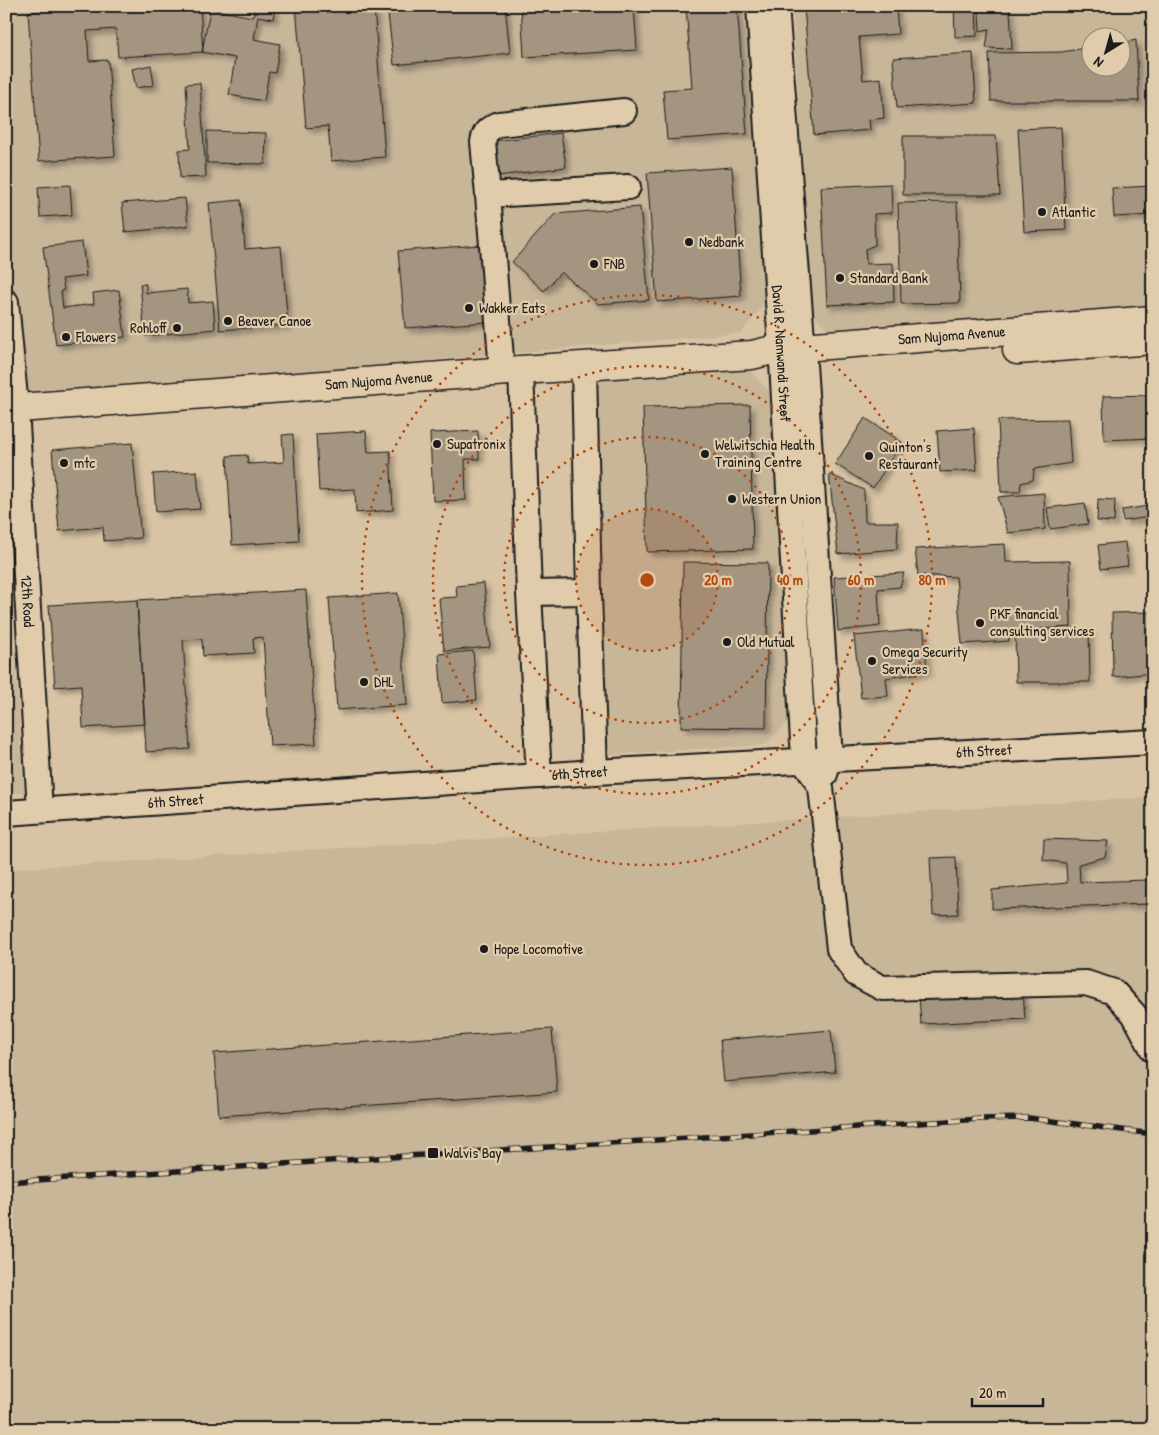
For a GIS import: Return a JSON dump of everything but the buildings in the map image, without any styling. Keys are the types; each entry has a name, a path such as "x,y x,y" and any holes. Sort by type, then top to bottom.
{"main road":[{"name":"Sam Nujoma Avenue","path":"793,356 1153,320"},
{"name":"Sam Nujoma Avenue","path":"11,408 512,370 752,355 793,356 1153,340"}],"street":[{"name":"David R. Namwandi Street","path":"759,6 830,758"},
{"name":"David R. Namwandi Street","path":"776,6 793,356 804,760"},
{"path":"539,776 529,593 512,370 488,195 483,142 484,134 487,129 498,124 624,111"},
{"path":"488,195 628,186"},
{"name":"12th Road","path":"6,302 11,408 40,810"},
{"path":"584,366 595,772"},
{"path":"529,593 589,592"},
{"name":"6th Street","path":"6,813 595,772 1153,742"},
{"path":"820,788 830,758"},
{"path":"804,760 820,788 839,949 856,974 882,988 1086,983 1114,992 1134,1014 1153,1050"}],"shaded area":[{"path":"6,6 746,6 766,302 741,333 22,396 6,201"},
{"path":"792,6 1153,6 1153,309 829,331 813,314"},
{"path":"746,367 774,397 791,719 765,745 604,755 592,373"},
{"path":"6,529 24,793 6,794"},
{"path":"1153,797 1153,1429 6,1429 6,869"}],"railway":[{"path":"6,1182 981,1119 1029,1118 1153,1134"}],"place":[{"name":"Atlantic","path":"1042,212"},
{"name":"Nedbank","path":"689,242"},
{"name":"FNB","path":"594,264"},
{"name":"Standard Bank","path":"840,278"},
{"name":"Wakker Eats","path":"469,308"},
{"name":"Beaver Canoe","path":"228,321"},
{"name":"Rohloff","path":"177,328"},
{"name":"Flowers","path":"66,337"},
{"name":"Supatronix","path":"437,444"},
{"name":"Welwitschia Health Training Centre","path":"705,454"},
{"name":"Quinton's Restaurant","path":"869,456"},
{"name":"mtc","path":"64,463"},
{"name":"Western Union","path":"732,499"},
{"name":"PKF financial consulting services","path":"980,623"},
{"name":"Old Mutual","path":"727,642"},
{"name":"Omega Security Services","path":"872,661"},
{"name":"DHL","path":"364,682"},
{"name":"Hope Locomotive","path":"484,949"},
{"name":"Walvis Bay","path":"433,1153"}]}
